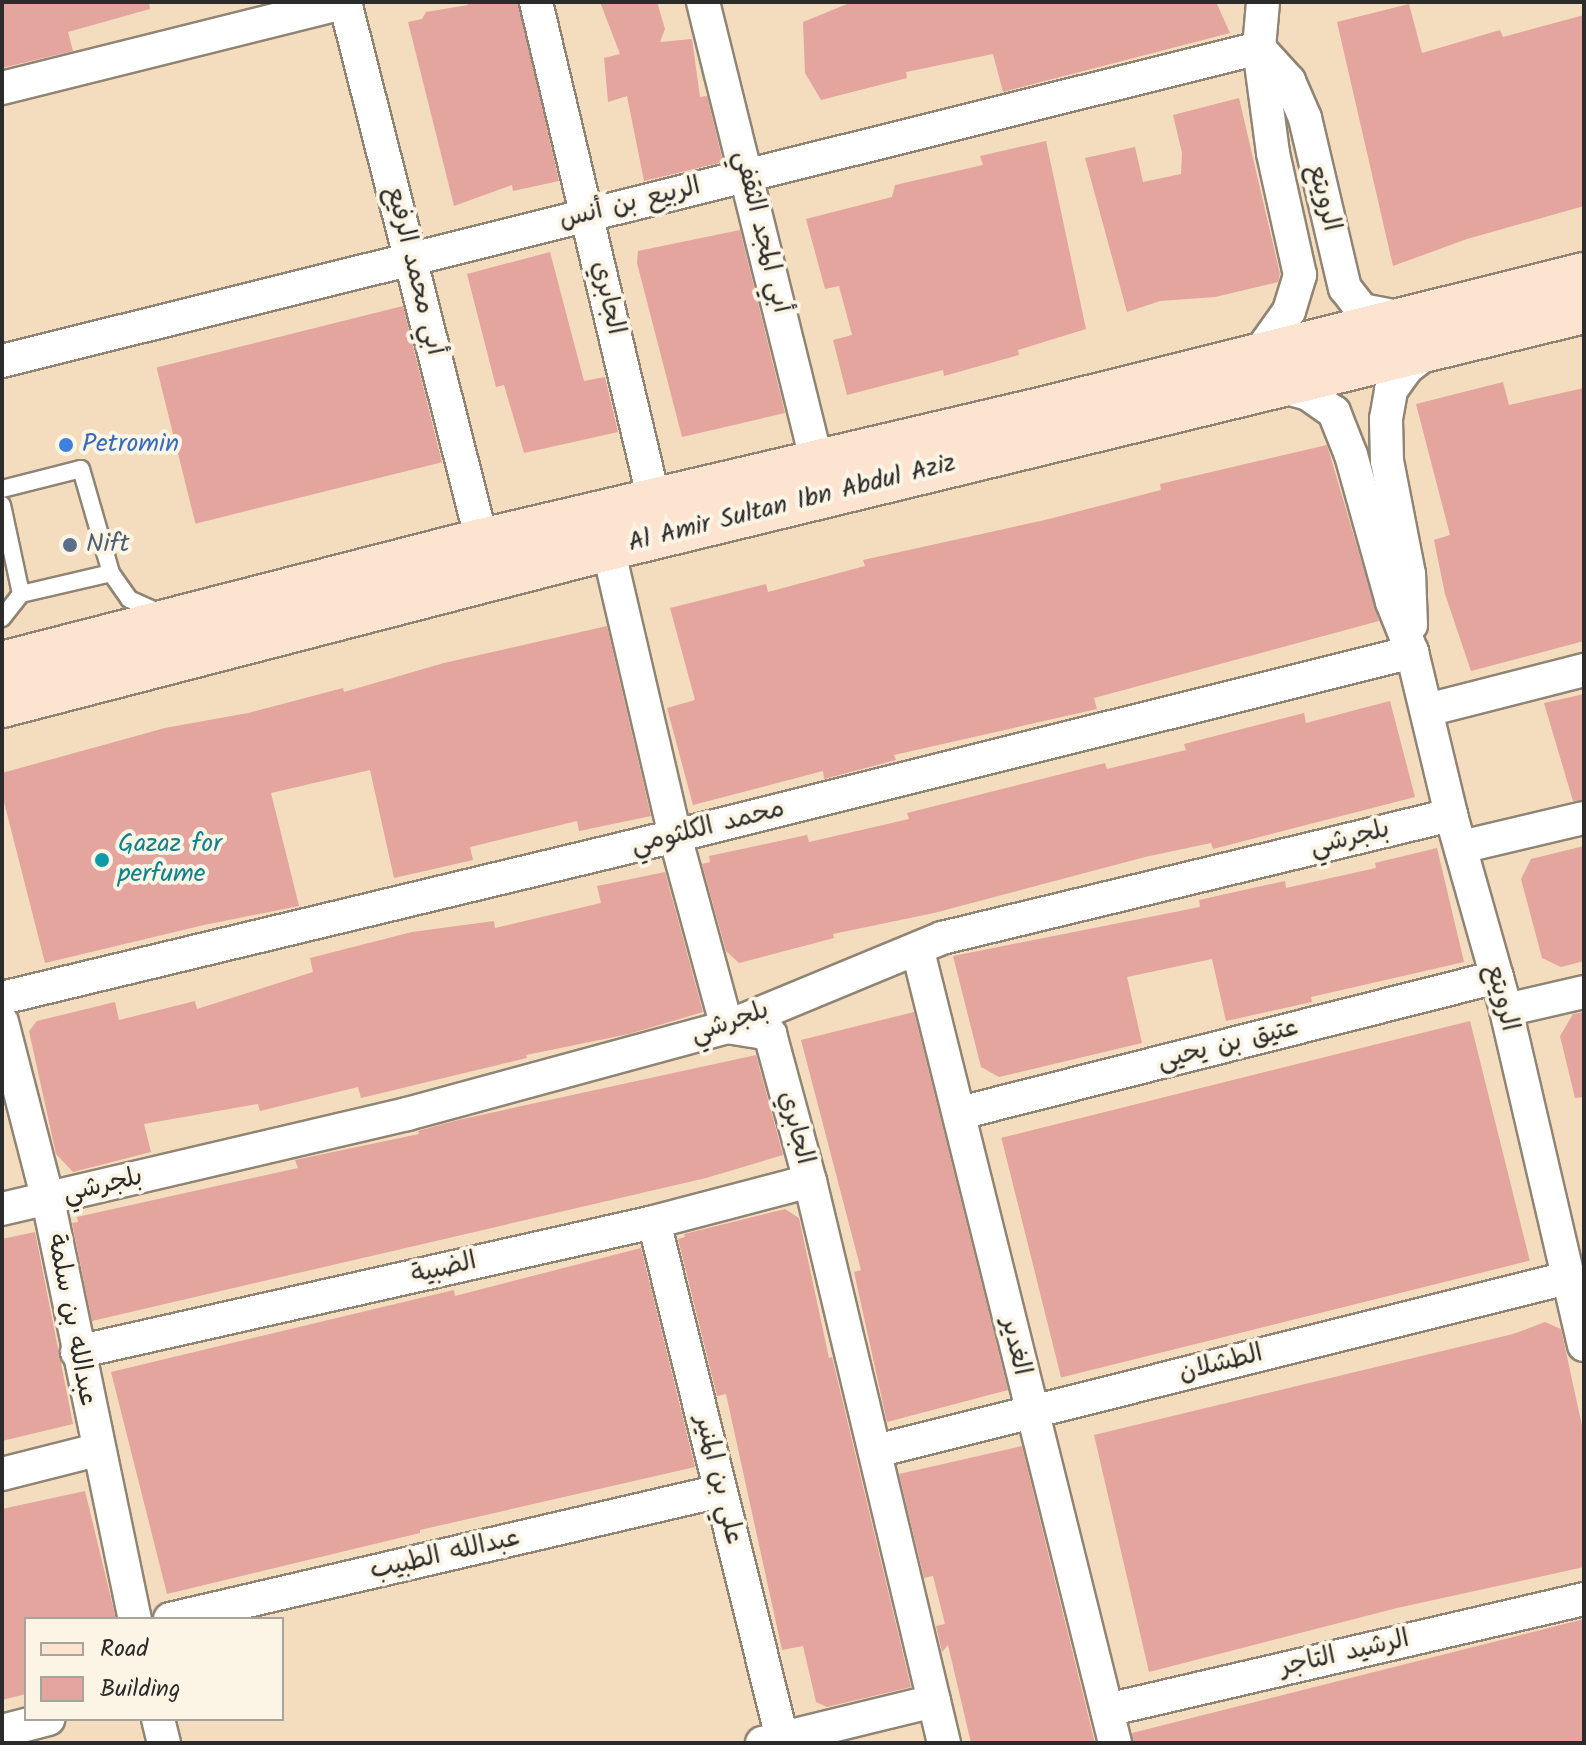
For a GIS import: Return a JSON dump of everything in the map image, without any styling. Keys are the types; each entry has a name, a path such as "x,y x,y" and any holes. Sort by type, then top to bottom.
{"street":[{"path":"2,88 346,2"},
{"name":"أبي محمد الرفيع","path":"346,2 482,541"},
{"name":"الجابري","path":"536,2 589,215 654,500"},
{"name":"أبي المجد الثقفي","path":"703,2 817,463"},
{"name":"الرويتع","path":"1265,2 1259,48 1273,153 1300,275 1268,371"},
{"name":"الربيع بن أنس","path":"2,361 1259,48"},
{"name":"الرويتع","path":"1259,48 1289,81 1305,118 1345,288 1362,310 1421,333"},
{"name":"Al Amir Sultan Ibn Abdul Aziz","path":"2,705 1421,333 1584,275"},
{"name":"Al Amir Sultan Ibn Abdul Aziz","path":"1421,333 1584,311"},
{"path":"1412,652 1409,574 1387,461 1386,419 1391,390 1407,368 1421,333"},
{"path":"1268,371 1334,412 1351,455 1392,602 1412,652"},
{"name":"Al Amir Sultan Ibn Abdul Aziz","path":"2,664 654,500 817,463 1268,371"},
{"path":"608,548 675,836 727,1027"},
{"name":"الرويتع","path":"1412,652 1451,815 1506,1010 1567,1278 1582,1327"},
{"name":"محمد الكلثومي","path":"2,998 675,836 1412,652"},
{"path":"1427,710 1584,670"},
{"name":"بلجرشي","path":"2,1209 407,1114 727,1027 918,951 942,938 1451,815"},
{"path":"1461,847 1584,818"},
{"name":"الغدير","path":"918,951 1115,1743"},
{"name":"عتيق بن يحيى","path":"960,1113 1497,977"},
{"path":"1506,1010 1584,992"},
{"name":"عبدالله بن سلمة","path":"2,1022 48,1200 97,1450 135,1617"},
{"name":"الجابري","path":"727,1027 770,1034 810,1181 944,1743"},
{"name":"الضبية","path":"77,1352 654,1222 810,1181"},
{"name":"علي بن المنير","path":"654,1222 720,1491 772,1740"},
{"name":"الطشلان","path":"876,1451 1567,1278"},
{"path":"2,1474 97,1450"},
{"name":"عبدالله الطبيب","path":"179,1617 720,1491"},
{"name":"الرشيد التاجر","path":"1107,1710 1584,1599"},
{"path":"772,1740 934,1701"},
{"path":"2,1731 40,1721"},
{"path":"158,1721 164,1743"}],"lane":[{"path":"2,489 81,469 111,573 129,599 177,621"},
{"path":"2,505 21,594"},
{"path":"2,618 21,594 111,573"}],"building":[{"path":"2,2 149,2 150,9 68,32 73,51 2,68"},
{"path":"467,2 518,2 559,181 513,191 512,185 454,206 408,22 422,19 426,12 468,5"},
{"path":"600,2 657,2 665,29 660,42 692,39 700,97 707,96 723,162 644,181 627,96 608,102 604,58 620,54"},
{"path":"852,2 1216,2 1230,33 1003,92 993,54 906,72 907,78 821,100 805,73 803,22"},
{"path":"1409,4 1422,53 1500,30 1503,37 1584,15 1584,206 1467,239 1393,266 1337,22"},
{"path":"1239,98 1280,274 1278,282 1215,297 1160,301 1127,312 1085,158 1135,147 1143,182 1181,174 1182,153 1173,115"},
{"path":"1046,141 1086,329 1018,350 1019,355 944,376 943,370 847,395 833,340 852,335 839,286 825,289 806,219 892,197 895,185 983,165 980,156"},
{"path":"740,230 785,413 682,437 637,263 638,251"},
{"path":"550,252 584,381 605,377 618,432 524,453 504,385 496,387 467,274"},
{"path":"403,306 442,462 195,524 157,367"},
{"path":"1503,382 1509,405 1584,388 1584,641 1471,671 1445,594 1434,540 1450,535 1416,404"},
{"path":"1327,445 1379,621 1094,698 1097,709 894,755 896,760 824,779 823,771 693,805 667,708 695,700 670,608 766,584 768,592 865,566 863,560 1045,520 1161,490 1160,484"},
{"path":"607,626 651,816 579,831 577,821 470,847 473,860 394,878 370,770 271,793 299,906 45,963 2,794 2,773 165,728 248,713 343,688 344,692 444,663"},
{"path":"1584,694 1584,800 1573,801 1544,703"},
{"path":"1390,701 1415,797 1213,849 1211,843 1145,857 934,913 833,934 834,938 739,963 726,951 702,864 710,862 709,856 807,835 809,842 909,819 907,813 1105,763 1107,769 1186,750 1184,744 1304,713 1306,723"},
{"path":"1584,846 1584,961 1561,967 1542,958 1521,879 1531,859"},
{"path":"1437,848 1464,962 1311,997 1312,1002 1226,1021 1212,959 1127,977 1142,1043 999,1077 981,1067 953,956 1200,907 1199,900 1285,881 1286,888 1376,868 1375,863"},
{"path":"665,872 703,1012 629,1034 526,1055 527,1058 361,1098 358,1087 260,1111 258,1104 144,1124 151,1152 73,1172 56,1154 29,1031 37,1021 115,1002 119,1020 195,1001 197,1009 313,972 310,958 412,932 494,921 495,928 601,903 597,886"},
{"path":"914,1012 1008,1390 887,1422 854,1272 861,1270 801,1040"},
{"path":"1584,1012 1584,1097 1575,1098 1560,1036 1573,1014"},
{"path":"1470,1021 1530,1261 1061,1378 1001,1138"},
{"path":"756,1055 783,1155 706,1178 92,1321 72,1223 78,1222 77,1217 298,1168 295,1160 419,1134 418,1131 458,1120"},
{"path":"785,1209 799,1218 829,1358 832,1357 911,1687 827,1707 816,1702 803,1646 782,1650 726,1394 717,1396 678,1239 685,1237 684,1234"},
{"path":"35,1232 73,1424 2,1441 2,1239"},
{"path":"641,1248 695,1467 420,1530 420,1533 167,1594 111,1372 454,1290 455,1296"},
{"path":"1545,1322 1561,1329 1584,1435 1584,1567 1397,1608 1149,1672 1094,1435 1513,1334"},
{"path":"1022,1446 1095,1743 971,1743 948,1645 942,1652 936,1626 945,1624 933,1576 924,1578 899,1474"},
{"path":"85,1491 116,1617 24,1617 24,1694 2,1700 2,1509"},
{"path":"1584,1619 1584,1743 1133,1743 1132,1733"}],"place":[{"name":"Petromin","path":"66,445"},
{"name":"Nift","path":"70,545"},
{"name":"Gazaz for perfume","path":"102,860"}]}
